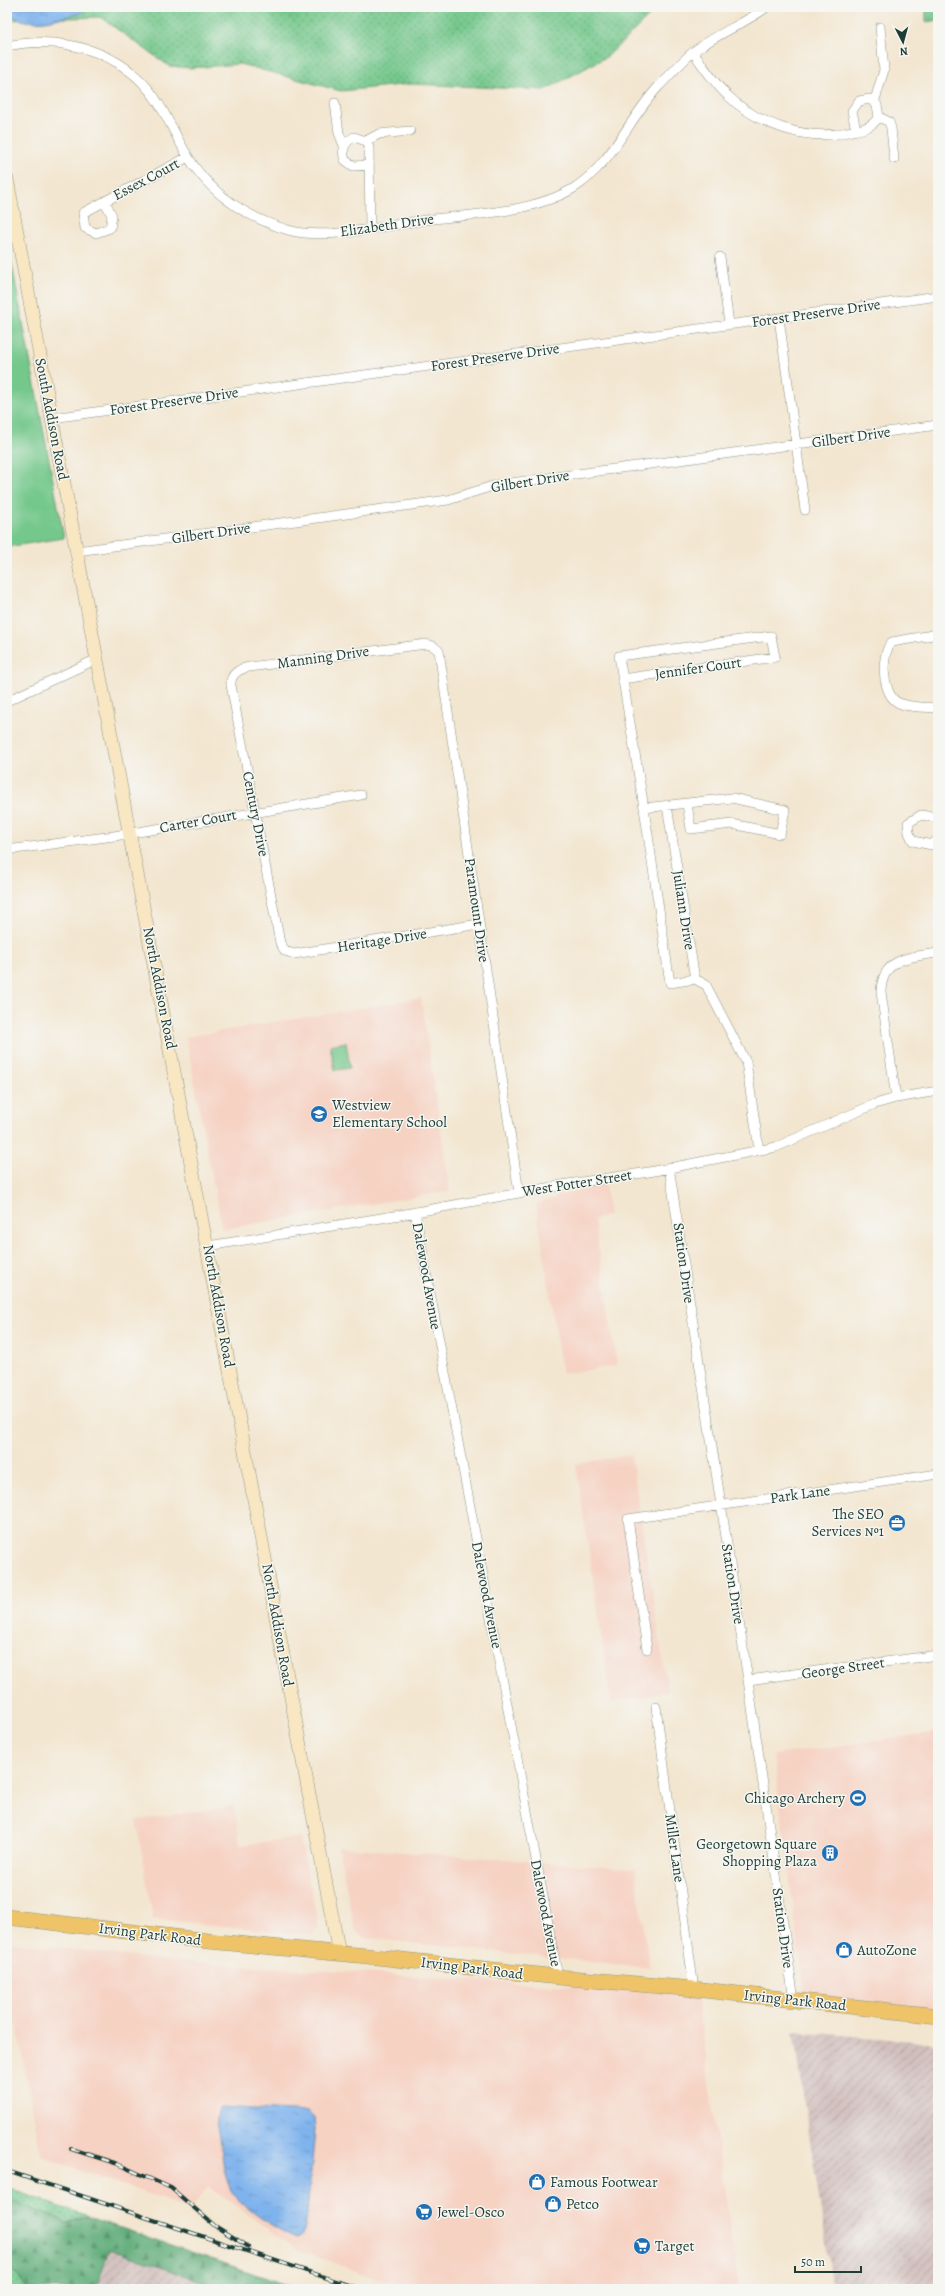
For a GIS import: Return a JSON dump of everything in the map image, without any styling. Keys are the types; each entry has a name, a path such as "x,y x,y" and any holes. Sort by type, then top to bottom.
{"main road":[{"name":"Irving Park Road","path":"7,1917 208,1941 558,1977 694,1989 938,2016"}],"street":[{"name":"Elizabeth Drive","path":"7,46 33,42 79,46 130,71 145,84 157,100 188,157 209,183 232,204 249,216 304,233 337,233 529,206 574,188 595,171 658,86 693,52 767,7"},
{"path":"874,103 884,70 880,27"},
{"path":"693,52 726,94 748,111 769,122 801,134 840,134 856,130 872,126 879,117 877,106 870,99 859,101 852,111 856,130"},
{"path":"335,103 339,133 344,146 345,160 353,166 369,165"},
{"path":"879,117 889,122 894,159"},
{"path":"344,146 348,140 354,137 366,141 379,134 410,131"},
{"path":"366,141 369,148 370,228"},
{"name":"Essex Court","path":"105,202 188,157"},
{"name":"South Addison Road","path":"7,179 97,659"},
{"path":"720,257 729,324"},
{"name":"Forest Preserve Drive","path":"52,418 938,296"},
{"path":"780,318 805,510"},
{"name":"Gilbert Drive","path":"77,551 448,500 496,485 938,424"},
{"path":"938,634 897,640 889,645 884,654 889,692 895,700 904,705 938,708"},
{"name":"Jennifer Court","path":"771,636 775,657 622,679 619,656 771,636"},
{"name":"Manning Drive","path":"232,676 243,668 416,645"},
{"name":"Paramount Drive","path":"416,645 433,646 438,651 519,1193"},
{"path":"7,701 97,659"},
{"name":"North Addison Road","path":"97,659 131,833 339,1954"},
{"name":"Century Drive","path":"232,676 231,686 280,943 285,951"},
{"path":"622,679 644,808 670,983 695,979 706,984 746,1062 759,1150"},
{"name":"Carter Court","path":"7,850 131,833 361,795"},
{"path":"644,808 732,798 785,810 780,834 732,824 691,829 687,804"},
{"name":"Juliann Drive","path":"666,806 695,979"},
{"path":"938,818 921,815 908,823 909,832 913,841 932,845 938,839"},
{"name":"Heritage Drive","path":"285,951 294,954 479,924"},
{"path":"896,1098 881,992 883,977 891,965 900,960 938,953"},
{"name":"West Potter Street","path":"208,1246 415,1212 776,1147 875,1104 896,1098 938,1091"},
{"name":"Station Drive","path":"669,1167 748,1680 794,2000"},
{"name":"Dalewood Avenue","path":"415,1212 558,1977"},
{"name":"Park Lane","path":"647,1649 628,1519 938,1474"},
{"name":"George Street","path":"748,1680 938,1655"},
{"name":"Miller Lane","path":"656,1707 694,1989"}],"shaded area":[{"name":"Westview Elementary School","path":"421,998 450,1191 222,1229 186,1037"},
{"path":"605,1181 609,1216 594,1219 617,1366 562,1374 536,1204"},
{"path":"631,1455 668,1692 611,1702 576,1464"},
{"name":"Georgetown Square Shopping Plaza","path":"938,1732 938,2014 796,1998 804,1985 773,1755"},
{"path":"234,1806 240,1845 300,1837 319,1927 312,1935 153,1919 136,1820"},
{"path":"338,1847 635,1869 650,1968 364,1938 355,1929"},
{"path":"7,1941 167,1961 696,1994 739,2289 407,2289 297,2250 208,2186 189,2209 41,2156 17,2026 7,2022"},
{"path":"793,2031 938,2043 938,2289 833,2289"},
{"path":"109,2248 224,2289 96,2289"}],"green space":[{"path":"7,7 658,7 608,56 545,90 411,84 341,91 240,64 190,68 169,66 100,17 7,20"},
{"path":"926,7 938,7 938,20 926,22"},
{"path":"7,239 64,538 7,547"},
{"path":"346,1042 350,1068 335,1070 330,1045"},
{"path":"7,2188 89,2217 66,2223 51,2215 7,2200"},
{"path":"7,2200 51,2215 66,2223 89,2217 299,2289 224,2289 109,2249 96,2289 27,2289 18,2275 7,2269"},
{"path":"7,2269 18,2275 27,2289 7,2289"}],"water":[{"path":"7,7 86,7 83,12 77,14 40,22 31,22 14,17 7,11"},
{"path":"220,2107 308,2112 314,2118 315,2130 307,2212 302,2234 297,2238 270,2224 250,2210 234,2195 230,2188 224,2169 217,2122"}],"railway":[{"path":"71,2149 115,2163 171,2188 215,2226 249,2247"},
{"path":"7,2171 360,2289"}],"place":[{"name":"Westview Elementary School","path":"319,1114"},
{"name":"The SEO Services №1","path":"897,1523"},
{"name":"Chicago Archery","path":"858,1798"},
{"name":"Georgetown Square Shopping Plaza","path":"830,1853"},
{"name":"AutoZone","path":"844,1950"},
{"name":"Famous Footwear","path":"537,2182"},
{"name":"Petco","path":"553,2204"},
{"name":"Jewel-Osco","path":"424,2212"},
{"name":"Target","path":"642,2246"}]}
